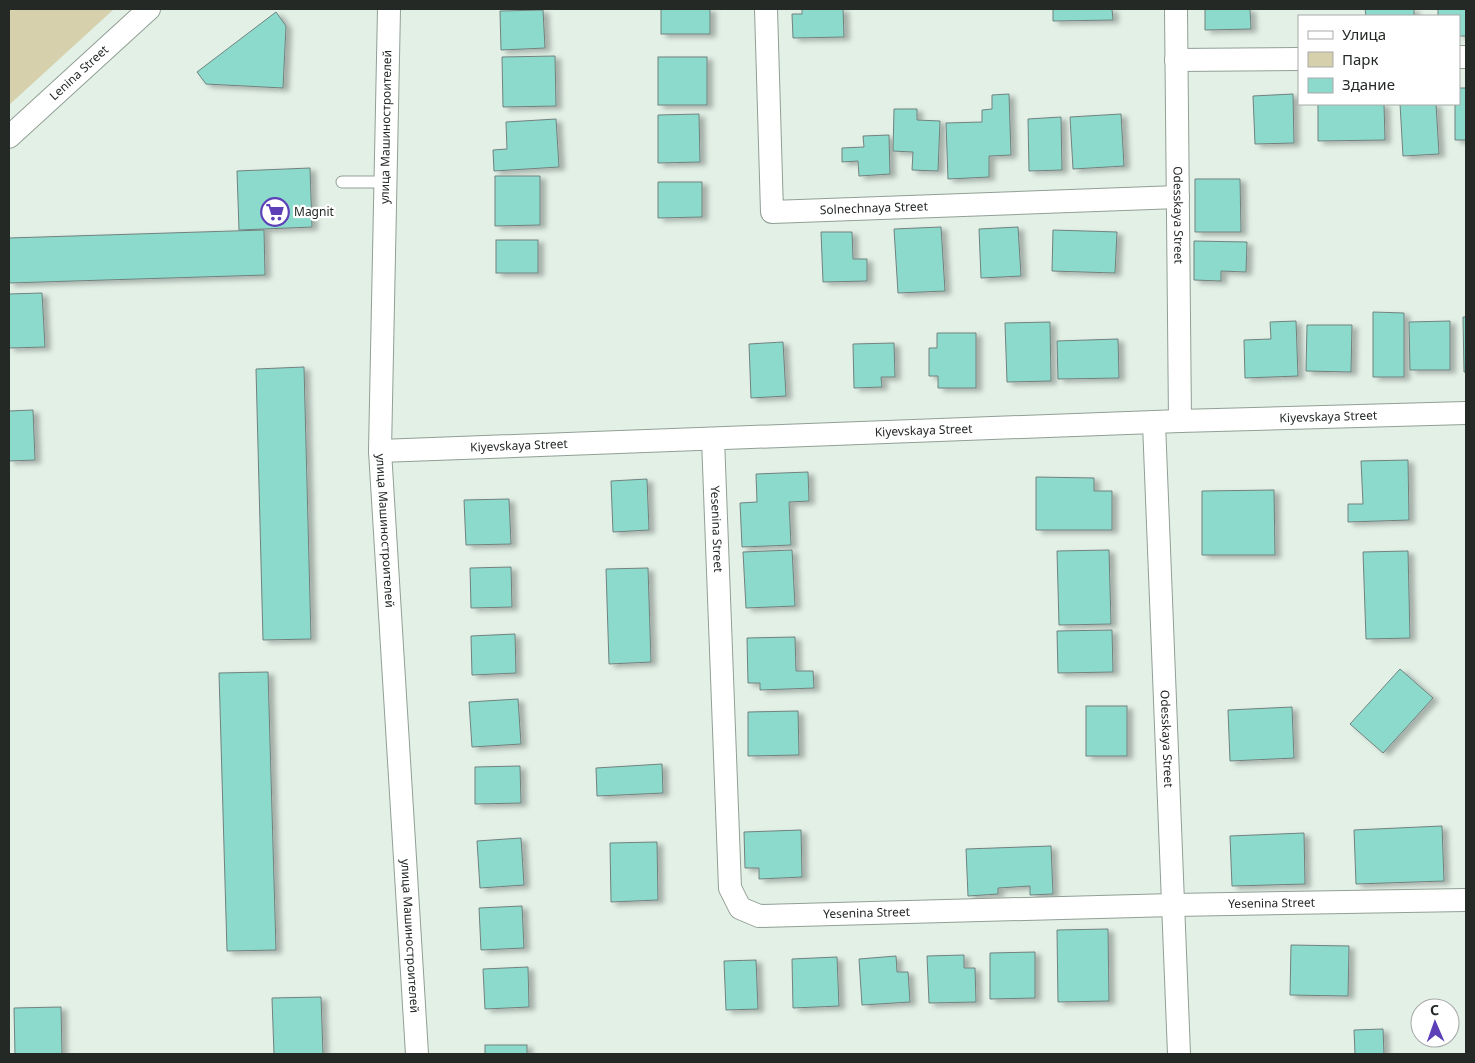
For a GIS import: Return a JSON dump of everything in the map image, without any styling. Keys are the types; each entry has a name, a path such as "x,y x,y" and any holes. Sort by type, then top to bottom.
{"street":[{"name":"Lenina Street","path":"9,137 149,9"},
{"name":"улица Машиностроителей","path":"389,9 380,451 417,1054"},
{"name":"Solnechnaya Street","path":"766,9 772,212 1178,197"},
{"name":"Odesskaya Street","path":"1176,9 1180,421"},
{"path":"1176,60 1298,59"},
{"name":"Kiyevskaya Street","path":"380,451 1180,421 1466,413"},
{"name":"Odesskaya Street","path":"1154,423 1178,1054"},
{"name":"Yesenina Street","path":"713,439 730,888 740,908 759,916 1173,905 1466,900"}],"lane":[{"path":"342,182 385,182"}],"green space":[{"path":"9,9 114,9 9,105"}],"building":[{"path":"661,9 710,9 710,34 661,34"},
{"path":"802,9 843,9 844,37 793,38 792,14 802,14"},
{"path":"1053,9 1112,9 1113,20 1053,21"},
{"path":"1205,9 1250,9 1251,29 1205,30"},
{"path":"1365,9 1414,9 1414,15 1366,15"},
{"path":"1438,9 1466,9 1466,36 1460,36 1460,15 1438,15"},
{"path":"543,10 545,48 501,50 500,11"},
{"path":"276,12 286,26 283,88 206,84 197,72"},
{"path":"555,56 556,106 503,107 502,57"},
{"path":"658,57 707,57 707,105 658,105"},
{"path":"1460,88 1466,88 1466,140 1455,140 1455,105 1460,105"},
{"path":"1009,94 1011,155 989,156 989,177 948,179 946,123 982,122 982,110 992,109 992,95"},
{"path":"1293,94 1294,143 1255,144 1253,96"},
{"path":"1318,105 1384,105 1385,140 1318,141"},
{"path":"1400,105 1436,105 1439,154 1403,156"},
{"path":"894,109 917,109 917,120 940,121 938,171 912,170 913,152 893,151"},
{"path":"699,114 700,162 658,163 658,115"},
{"path":"1121,114 1124,166 1073,169 1070,117"},
{"path":"1061,117 1062,170 1029,171 1028,119"},
{"path":"556,119 559,167 494,171 493,150 507,149 506,122"},
{"path":"889,135 890,174 859,176 858,161 842,162 842,148 864,147 863,136"},
{"name":"Magnit","path":"310,168 312,227 239,230 237,171"},
{"path":"495,176 540,176 540,225 495,226"},
{"path":"1195,179 1240,179 1241,232 1195,232"},
{"path":"658,182 702,182 702,217 658,218"},
{"path":"941,227 945,291 898,293 894,229"},
{"path":"1018,227 1021,276 981,278 979,229"},
{"path":"264,230 265,275 9,283 9,238"},
{"path":"1053,230 1117,232 1115,273 1052,271"},
{"path":"821,232 852,232 853,259 867,259 867,281 823,282"},
{"path":"496,240 538,240 538,273 496,273"},
{"path":"1194,241 1247,242 1246,272 1221,271 1221,281 1194,280"},
{"path":"42,293 45,347 9,348 9,294"},
{"path":"1373,312 1404,313 1404,377 1373,377"},
{"path":"1463,317 1466,317 1466,372 1464,372"},
{"path":"1296,321 1298,376 1245,378 1244,340 1271,339 1270,322"},
{"path":"1450,321 1450,370 1410,370 1409,322"},
{"path":"1050,322 1051,381 1007,382 1005,323"},
{"path":"1307,325 1352,325 1351,372 1306,371"},
{"path":"937,333 976,333 976,388 938,388 938,376 929,376 929,348 937,348"},
{"path":"1118,339 1119,378 1058,379 1057,341"},
{"path":"783,342 786,396 751,398 749,344"},
{"path":"894,343 895,377 881,377 882,387 854,388 853,344"},
{"path":"304,367 311,639 263,640 256,369"},
{"path":"33,410 35,460 9,461 9,411"},
{"path":"1408,460 1409,520 1348,522 1348,504 1363,504 1361,461"},
{"path":"808,472 809,501 789,502 791,545 742,547 740,503 757,502 756,474"},
{"path":"1036,477 1094,478 1094,491 1112,491 1112,530 1036,530"},
{"path":"647,479 649,530 613,532 611,481"},
{"path":"1274,490 1275,555 1202,555 1202,491"},
{"path":"509,499 511,544 466,545 464,500"},
{"path":"792,550 795,606 746,608 743,552"},
{"path":"1109,550 1111,624 1059,625 1057,551"},
{"path":"1408,551 1410,638 1366,639 1363,552"},
{"path":"511,567 512,607 471,608 470,568"},
{"path":"648,568 651,662 609,664 606,569"},
{"path":"1112,630 1113,672 1058,673 1057,631"},
{"path":"515,634 516,673 472,675 471,636"},
{"path":"795,637 796,671 813,671 814,688 760,690 760,683 748,683 747,638"},
{"path":"1400,669 1433,698 1383,753 1350,724"},
{"path":"268,672 276,950 227,951 219,673"},
{"path":"518,699 521,744 472,747 469,702"},
{"path":"1086,706 1127,706 1127,756 1086,756"},
{"path":"1292,707 1294,758 1230,761 1228,710"},
{"path":"798,711 799,755 748,756 748,712"},
{"path":"662,764 663,793 597,796 596,768"},
{"path":"520,766 521,803 475,804 475,767"},
{"path":"1442,826 1444,881 1356,884 1354,830"},
{"path":"801,830 802,877 759,879 759,868 745,868 744,832"},
{"path":"1304,833 1305,884 1232,886 1230,836"},
{"path":"521,838 524,885 480,888 477,841"},
{"path":"657,842 658,900 611,902 610,843"},
{"path":"1051,846 1053,894 1030,895 1030,886 998,888 998,894 968,896 966,849"},
{"path":"522,906 524,948 481,950 479,908"},
{"path":"1108,929 1109,1001 1058,1002 1057,930"},
{"path":"1291,945 1349,946 1348,996 1290,995"},
{"path":"1035,952 1035,998 990,999 990,953"},
{"path":"964,955 964,968 975,968 976,1002 929,1003 927,956"},
{"path":"896,956 897,972 908,972 910,1002 862,1005 859,959"},
{"path":"837,957 839,1006 793,1008 792,959"},
{"path":"756,960 758,1009 726,1010 724,961"},
{"path":"528,967 529,1007 485,1009 483,969"},
{"path":"321,997 323,1054 274,1054 272,998"},
{"path":"61,1007 62,1054 15,1054 14,1008"},
{"path":"1383,1029 1384,1054 1355,1054 1354,1030"},
{"path":"485,1045 527,1045 527,1054 485,1054"}],"place":[{"name":"Magnit","path":"275,212"}]}
